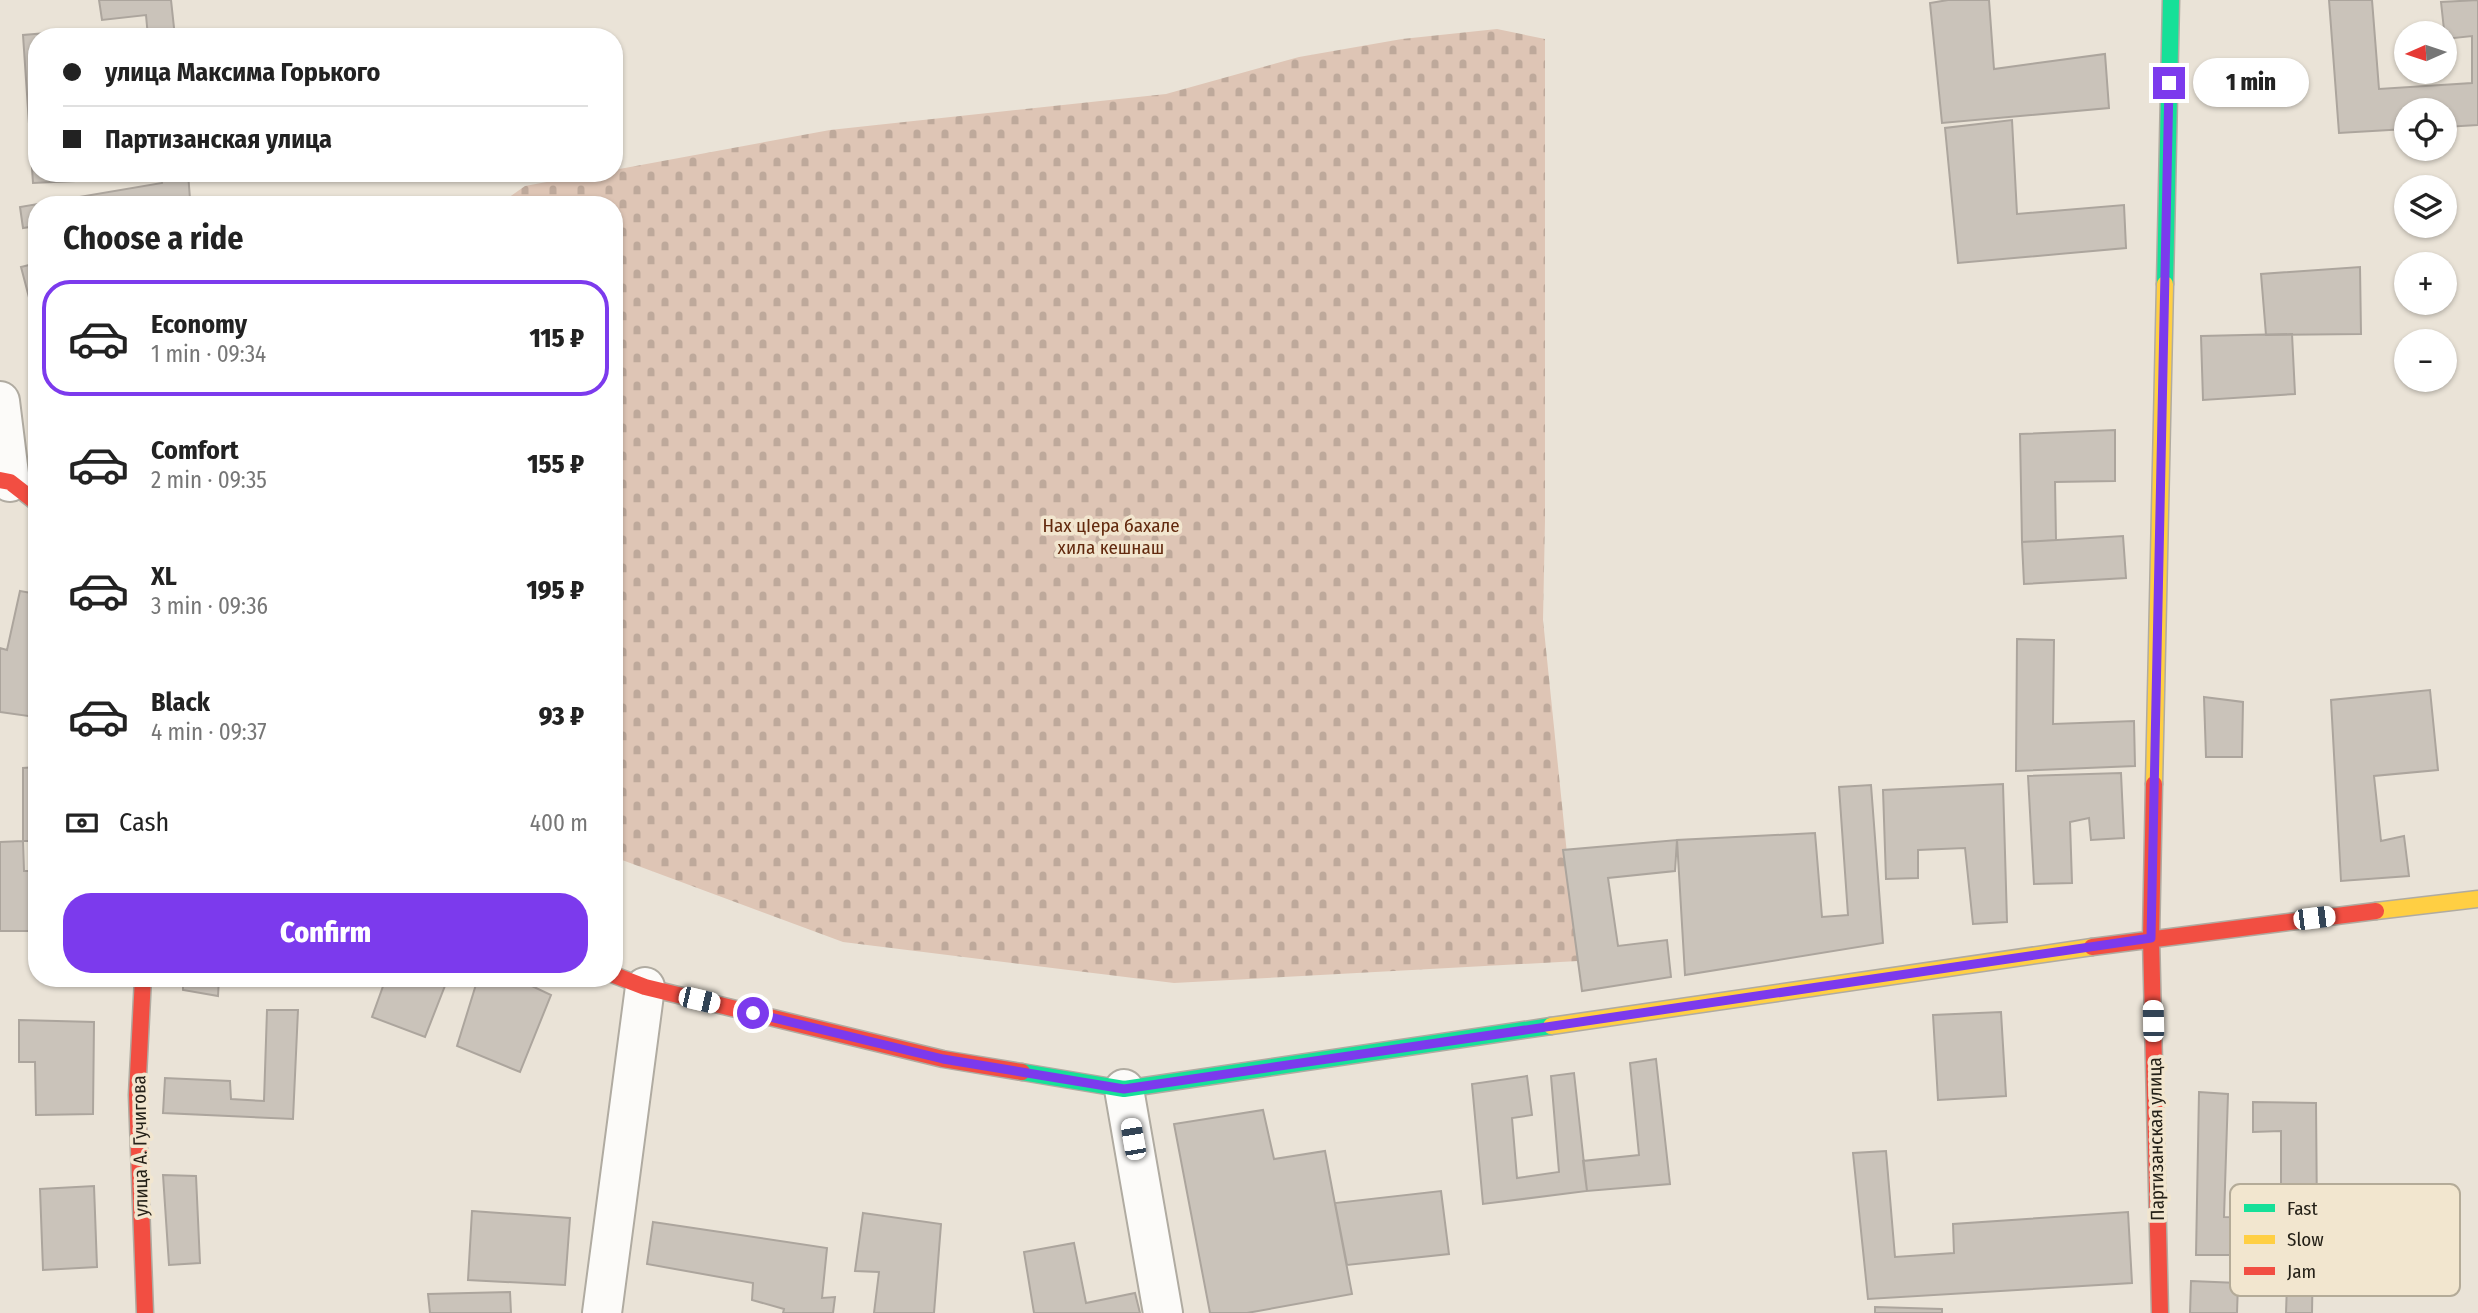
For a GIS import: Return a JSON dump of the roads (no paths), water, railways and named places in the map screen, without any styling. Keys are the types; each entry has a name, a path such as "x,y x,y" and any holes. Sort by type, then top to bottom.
{"street":[{"name":"Партизанская улица","path":"2160,1313 2151,938 2171,0"},
{"path":"0,401 16,488"},
{"path":"602,1313 630,981 943,1059 1124,1089 2151,938 2478,899"},
{"name":"улица А. Гучигова","path":"143,987 137,1095 145,1313"},
{"path":"1124,1089 1163,1313"}],"park label":[{"name":"Нах цIера бахале хила кешнаш","path":"1111,536"}]}
